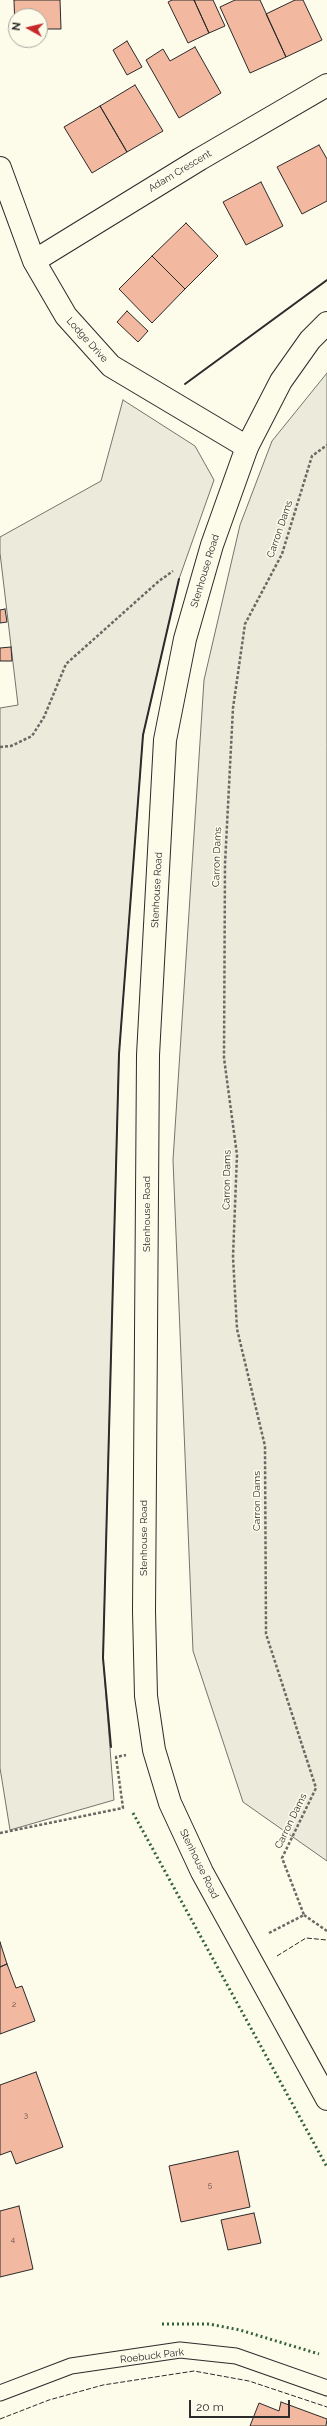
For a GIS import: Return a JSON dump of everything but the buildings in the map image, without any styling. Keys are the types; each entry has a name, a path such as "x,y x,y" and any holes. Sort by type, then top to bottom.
{"street":[{"name":"Adam Crescent","path":"34,260 200,159 327,85"},
{"name":"Lodge Drive","path":"0,168 34,260 66,316 111,366 247,447"},
{"name":"Stenhouse Road","path":"327,323 310,340 281,381 247,447 212,545 185,639 165,740 148,1055 144,1642 146,1696 154,1750 170,1803 202,1872 327,2100"}],"lane":[{"name":"Roebuck Park","path":"0,2393 71,2366 180,2350 236,2356 327,2388"}],"path":[{"name":"Carron Dams","path":"304,1916 282,1858 316,1788 266,1634 265,1446 237,1329 233,1257 237,1156 224,1058 224,864 233,708 244,624 282,554 312,456 327,445"},
{"path":"0,747 11,746 32,736 44,717 66,664 159,581 212,545"},
{"path":"0,1833 122,1808 116,1757 154,1750"},
{"path":"242,1946 304,1916 327,1931"}],"shaded area":[{"path":"327,373 327,1861 243,1802 193,1651 173,1160 204,680 240,525 272,441"},
{"path":"123,400 195,446 214,480 179,579 143,735 119,1054 103,1658 114,1800 10,1830 0,1768 0,708 18,705 0,553 0,537 101,481"}],"hedge":[{"path":"133,1813 327,2167"},
{"path":"162,2324 209,2324 240,2330 319,2354"}],"fence":[{"path":"277,1956 306,1938 327,1940"},
{"path":"0,2419 49,2400 103,2385 194,2371 249,2381 327,2407"}],"wall":[{"path":"185,384 327,280"},
{"path":"111,1747 103,1658 119,1054 143,735 179,579"}]}
